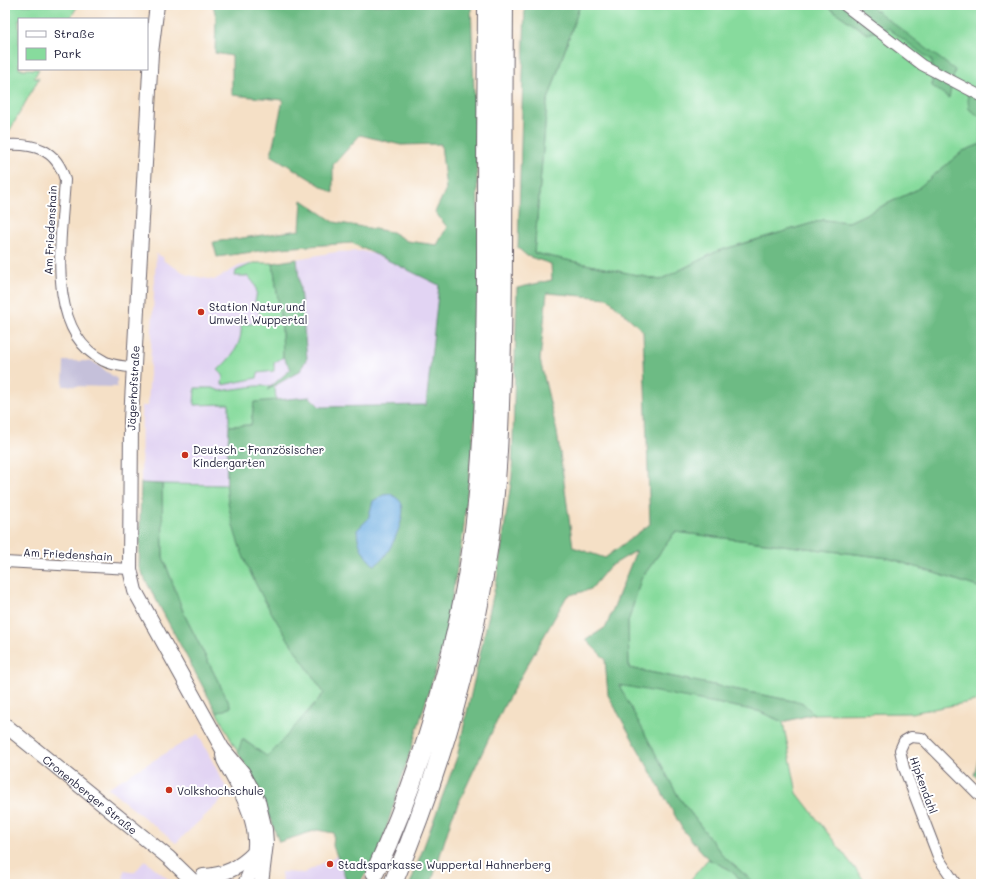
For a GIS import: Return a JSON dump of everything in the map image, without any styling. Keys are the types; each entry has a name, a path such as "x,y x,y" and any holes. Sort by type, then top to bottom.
{"highway":[{"path":"478,5 486,43"},
{"path":"375,872 401,811 432,716 463,598 473,534 483,424 487,5"},
{"path":"394,881 431,786 452,721 480,603 491,536 500,410 503,234 504,5"},
{"path":"503,36 509,5"}],"main road":[{"name":"Jägerhofstraße","path":"157,5 152,53 131,427 130,569 135,591 222,748 243,773 258,801 265,830 262,884"},
{"name":"Cronenberger Straße","path":"5,725 176,864 199,880 217,884"},
{"name":"Jägerhofstraße","path":"222,748 224,760 250,809 256,833 254,853 245,884"},
{"path":"199,880 230,872 254,853"},
{"path":"264,867 267,884"}],"street":[{"path":"844,5 922,65 981,96"},
{"name":"Am Friedenshain","path":"5,145 30,146 43,150 56,158 62,167 65,180 60,280 68,321 80,340 90,352 105,362 134,368"},
{"name":"Am Friedenshain","path":"5,562 130,569"},
{"name":"Hipkendahl","path":"956,884 939,859 904,768 900,750 904,741 911,737 922,738 981,797"}],"shaded area":[{"path":"362,251 441,271 443,592 166,484 141,483 142,406 148,406 156,254 163,257 164,261 188,275 214,280 239,266 252,263 273,263 336,252"},
{"path":"64,361 92,361 117,379 117,387 63,386"},
{"name":"Volkshochschule","path":"198,734 229,793 176,843 107,788"},
{"name":"Stadtsparkasse Wuppertal Hahnerberg","path":"336,856 348,884 282,884 281,872 304,873"},
{"path":"145,860 174,884 123,884 124,870 135,872"}],"green space":[{"path":"5,5 78,5 71,18 18,18 18,70 38,70 34,78 39,78 5,139"},
{"path":"213,5 471,5 480,265 478,391 463,534 444,643 369,884 348,884 333,846 334,833 317,830 279,842 258,786 238,753 242,739 268,757 324,693 267,605 244,558 235,533 229,508 227,488 229,426 251,425 254,402 310,397 320,407 426,405 439,285 352,243 280,248 217,257 213,242 300,230 302,200 334,222 392,232 407,241 437,245 447,227 435,212 446,189 441,144 401,145 360,135 333,165 333,193 271,155 283,100 232,95 232,56 215,53 216,17"},
{"path":"525,5 580,5 547,103 534,253 660,280 718,251 823,220 849,222 916,190 963,151 981,144 981,588 888,558 675,532 641,579 628,622 629,668 803,703 814,714 783,722 758,711 619,685 678,796 724,857 756,884 745,884 729,869 708,859 683,830 608,695 605,659 586,640 606,627 636,551 609,567 591,589 567,596 504,706 452,817 431,884 410,884 457,757 497,578 512,476 517,288 552,280 551,264 527,256 518,248","holes":["547,293 607,298 643,331 650,524 605,558 573,547 557,432 540,360"]},
{"path":"580,5 825,5 867,34 886,28 857,5 981,5 981,98 969,109 981,118 981,144 963,151 916,190 849,222 823,220 718,251 660,280 534,253 547,103"},
{"path":"825,5 869,5 955,70 949,98 932,86 932,61 888,28 867,34"},
{"path":"967,91 981,98 981,118 969,109"},
{"path":"297,259 307,358 300,371 267,390 291,369 283,357 282,329 273,263"},
{"path":"254,263 273,263 282,329 283,357 274,363 274,371 258,373 257,378 222,385 223,375 218,370 232,355 238,344 241,324 252,324 260,316 255,302 255,285 247,276 235,276 236,271"},
{"path":"256,386 275,388 276,400 254,403 251,425 229,426 229,404 194,405 195,388 213,388 220,391"},
{"path":"141,483 162,484 163,557 184,614 231,707 217,713 139,568"},
{"path":"162,484 227,485 231,514 249,569 276,620 324,693 268,758 243,739 238,753 217,713 231,707 184,614 163,557"},
{"path":"675,532 888,558 981,588 981,700 911,713 814,714 803,703 629,668 628,622 641,579"},
{"path":"618,684 758,711 783,722 797,793 867,884 756,884 724,857 678,796"},
{"path":"981,749 981,781 974,775"},
{"path":"708,859 729,869 745,884 687,884"}],"water":[{"path":"391,494 401,503 403,511 402,519 390,548 385,556 374,565 367,558 362,549 358,540 357,530 368,519 373,501 383,495"}],"tunnel":[{"path":"368,884 375,872"}],"place":[{"name":"Station Natur und Umwelt Wuppertal","path":"201,312"},
{"name":"Deutsch - Französischer Kindergarten","path":"185,455"},
{"name":"Volkshochschule","path":"169,790"},
{"name":"Stadtsparkasse Wuppertal Hahnerberg","path":"330,864"}]}
